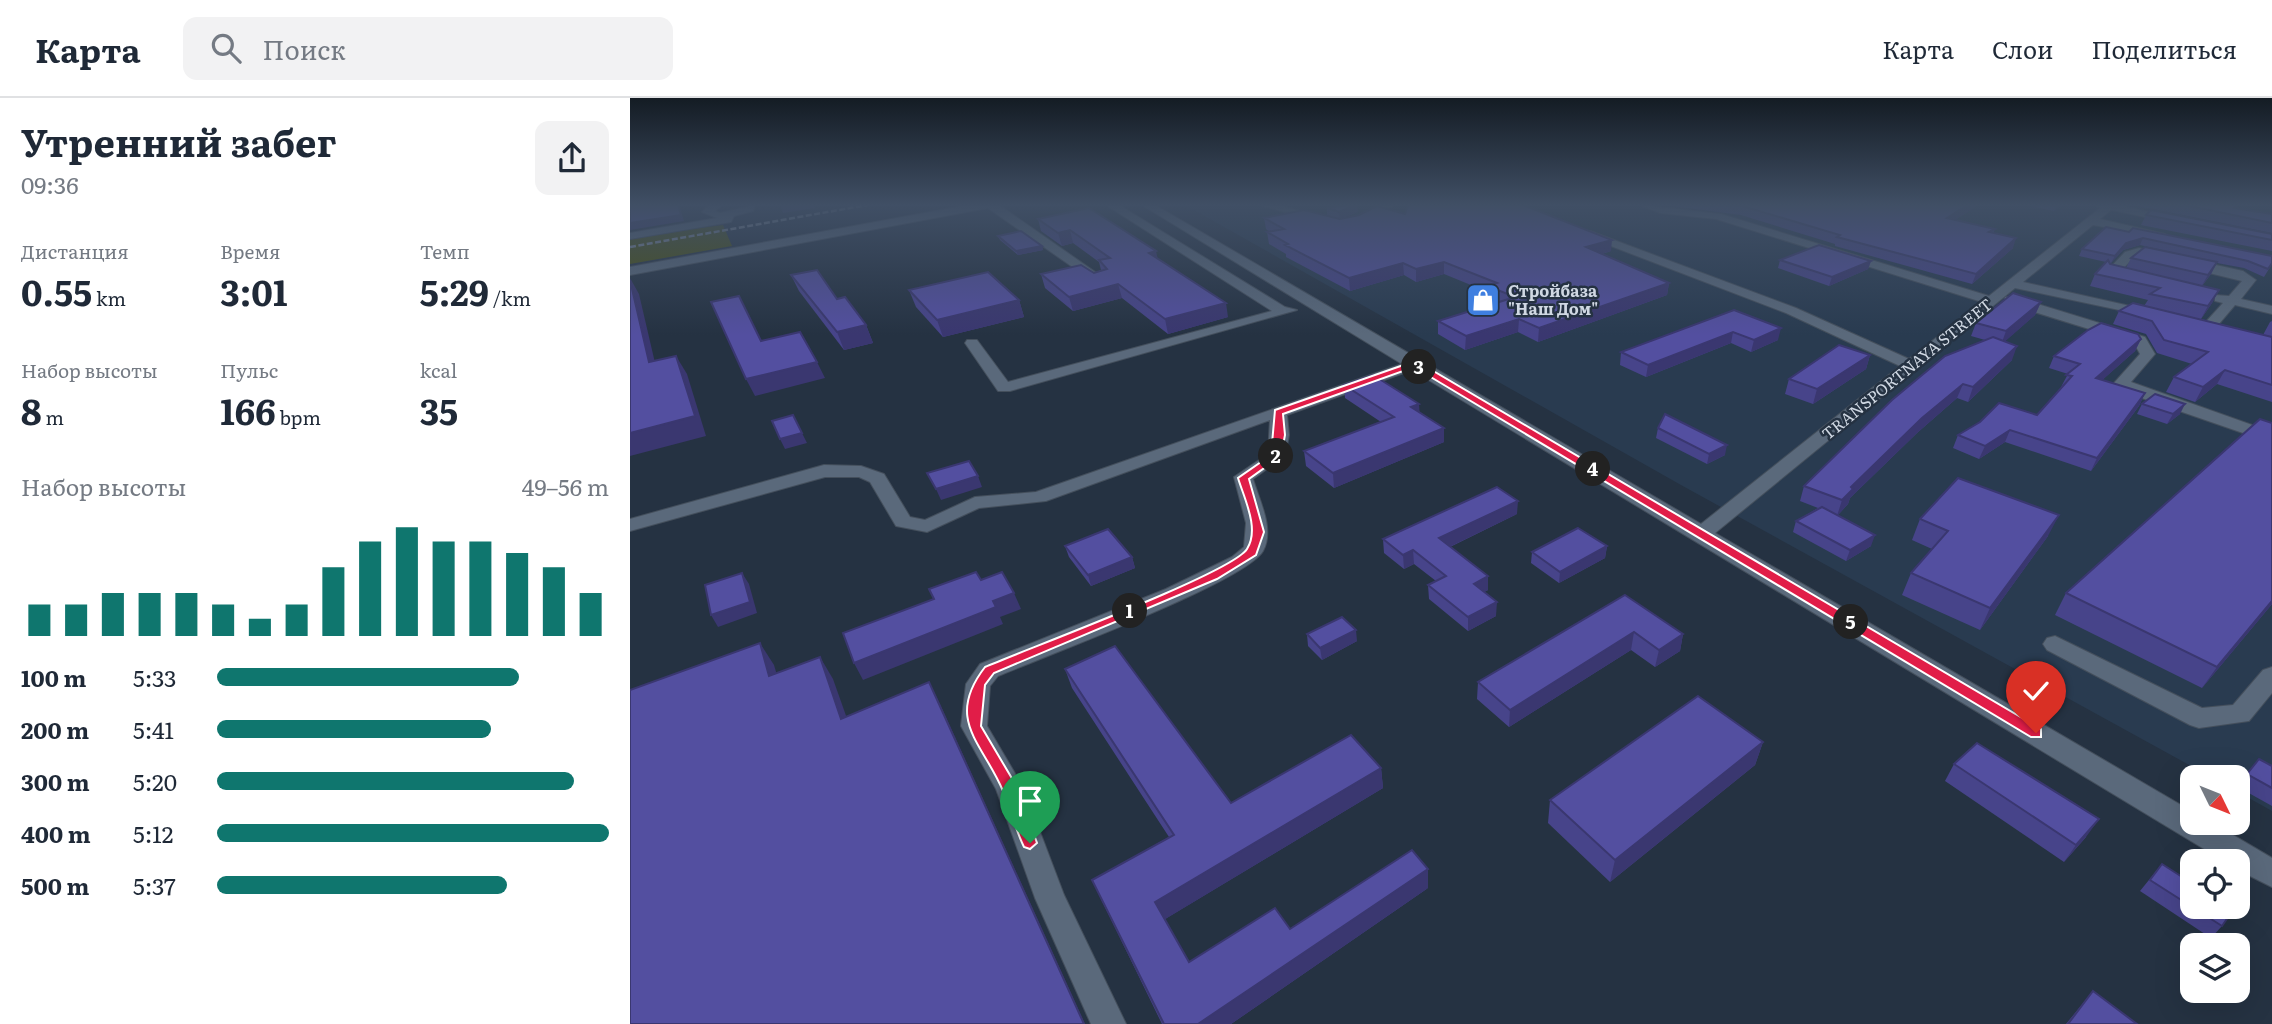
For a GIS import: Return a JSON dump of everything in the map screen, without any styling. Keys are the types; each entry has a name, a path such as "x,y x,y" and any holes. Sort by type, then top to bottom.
{"street":[{"path":"630,271 754,248"},
{"path":"1053,248 1102,281"},
{"path":"1180,248 1283,312"},
{"path":"1220,248 2272,874"},
{"path":"1627,248 1779,305 1870,345 1910,366"},
{"path":"1825,248 2140,340 2148,354 2122,383 2133,390 2272,438"},
{"name":"TRANSPORTNAYA STREET","path":"1702,533 2058,248"},
{"path":"2124,276 2111,274 2129,255 2139,252 2239,274 2250,281 2230,300 2208,328"},
{"path":"2014,284 2169,319"},
{"path":"2203,294 2272,310"},
{"path":"972,343 1004,388 1312,303"},
{"path":"630,525 824,471 862,472 877,478 903,522 927,526 975,503 1039,497 1415,364"},
{"path":"1109,1024 1050,898 1009,787 974,726 978,684 989,670 1212,577 1252,552 1259,532 1243,478 1276,456 1280,435 1278,412"},
{"path":"2055,644 2200,718 2240,714 2272,676"}],"shaded area":[{"path":"1262,248 2272,248 2272,811 2250,799 2250,765 2189,765 1681,485"}],"green space":[{"path":"630,248 719,248 630,264"}],"building":[{"path":"1096,248 1152,248 1156,251 1149,253 1226,303 1165,319 1118,284 1069,297 1041,274 1081,265 1094,273 1107,269 1099,260 1110,258"},
{"path":"1291,248 1589,248 1669,283 1539,328 1519,319 1466,336 1438,321 1515,297 1488,286 1497,283 1444,262 1416,269 1403,263 1349,278"},
{"path":"1811,248 1829,248 1871,261 1832,277 1780,260"},
{"path":"1879,248 2005,248 1976,274"},
{"path":"2083,248 2122,248 2115,256"},
{"path":"2143,248 2151,248 2217,262 2208,275 2131,258"},
{"path":"2190,248 2233,248 2272,256 2268,269 2248,261"},
{"path":"2108,260 2110,264 2219,290 2208,306 2150,294 2160,288 2095,274"},
{"path":"817,270 837,299 845,297 866,325 837,332 791,275"},
{"path":"988,272 1019,300 937,320 909,290"},
{"path":"630,280 649,362 676,356 695,416 630,433"},
{"path":"2013,293 2041,302 2006,331 1976,323"},
{"path":"739,296 761,341 800,332 817,362 746,379 711,302"},
{"path":"2133,303 2272,337 2272,385 2225,370 2203,387 2174,377 2208,352 2164,340 2152,321 2119,311"},
{"path":"1734,310 1781,328 1754,340 1733,332 1648,365 1621,352"},
{"path":"2101,323 2138,334 2141,339 2096,378 2145,393 2097,458 2010,430 1985,446 1958,435 1980,422 1999,403 2037,415 2072,376 2066,375 2080,364 2054,356"},
{"path":"1993,337 2017,346 1973,387 1963,384 1922,418 1851,487 1853,489 1842,500 1804,486 1892,400 1945,356"},
{"path":"1839,345 1870,355 1817,389 1789,379"},
{"path":"1373,375 1419,404 1411,407 1444,428 1333,473 1304,451 1394,417 1344,385"},
{"path":"2155,394 2185,404 2173,414 2142,404"},
{"path":"1665,414 1727,445 1709,454 1658,428"},
{"path":"793,415 802,433 780,439 772,421"},
{"path":"2260,419 2272,423 2272,601 2217,667 2066,593"},
{"path":"969,461 978,476 936,489 927,473"},
{"path":"1958,478 2059,515 1990,608 1911,573 1948,531 1920,519"},
{"path":"1497,487 1518,501 1439,538 1488,576 1474,584 1497,602 1468,617 1428,585 1446,576 1413,550 1403,555 1383,539"},
{"path":"1822,507 1875,535 1850,550 1796,521"},
{"path":"1578,528 1607,546 1560,572 1532,552"},
{"path":"1108,529 1132,557 1088,575 1065,546"},
{"path":"976,572 981,580 1002,572 1014,593 993,601 996,607 854,663 843,633 934,599 929,589"},
{"path":"742,573 750,602 711,615 705,585"},
{"path":"1625,595 1683,634 1659,650 1634,632 1510,710 1478,682"},
{"path":"1342,617 1356,630 1320,648 1307,634"},
{"path":"760,643 769,676 820,657 841,719 929,682 1084,1024 630,1024 630,690"},
{"path":"1115,646 1231,803 1351,735 1381,768 1155,902 1189,962 1275,908 1290,929 1412,850 1428,869 1198,1024 1164,1024 1092,880 1174,835 1065,669"},
{"path":"1698,696 1763,742 1615,860 1550,800"},
{"path":"1977,743 2099,819 2076,845 1954,764"},
{"path":"2259,759 2272,766 2272,788 2250,776 2250,770"},
{"path":"2162,864 2180,876 2180,899 2150,880"},
{"path":"2211,919 2227,919 2222,926"},
{"path":"2093,991 2137,1024 2068,1024"}],"place":[{"name":"Стройбаза \"Наш Дом\"","path":"1483,300"}],"route":[{"path":"1030,843 1009,787 974,726 978,684 989,670 1212,577 1252,552 1259,532 1243,478 1276,456 1280,435 1278,412 1415,364 2036,733"}]}
